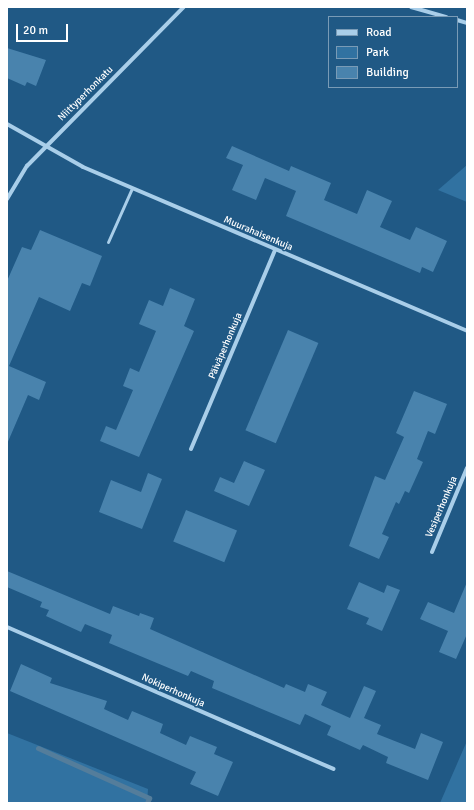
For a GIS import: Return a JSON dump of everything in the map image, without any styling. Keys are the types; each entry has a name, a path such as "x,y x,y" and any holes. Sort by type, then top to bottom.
{"street":[{"name":"Niittyperhonkatu","path":"7,199 27,166 46,145 184,7"},
{"path":"411,7 443,16"},
{"name":"Muurahaisenkuja","path":"7,124 83,167 467,331"},
{"name":"Päiväperhonkuja","path":"191,448 275,250"},
{"name":"Vesiperhonkuja","path":"432,552 467,468"},
{"name":"Nokiperhonkuja","path":"7,627 333,769"}],"lane":[{"path":"108,242 132,188"}],"green space":[{"path":"467,165 467,202 438,190"},
{"path":"7,733 148,789 147,803 7,803"},
{"path":"467,741 467,803 440,803"}],"building":[{"path":"7,48 46,60 36,86 27,82 25,86 7,78"},
{"path":"232,146 289,171 291,166 331,183 324,200 357,214 367,190 392,201 380,227 410,240 416,227 447,241 433,272 422,267 420,273 286,216 296,191 265,178 256,200 232,190 243,165 226,158"},
{"path":"40,230 102,256 90,286 82,283 70,311 39,297 9,366 46,382 39,400 28,395 7,444 7,281 22,247 31,250"},
{"path":"170,288 195,299 184,326 194,331 139,457 100,441 106,426 116,430 133,390 123,386 130,368 139,372 156,331 139,324 149,300 163,306"},
{"path":"288,330 318,343 276,443 245,430"},
{"path":"414,391 447,404 435,434 428,431 417,459 423,462 409,493 405,491 399,504 396,502 382,534 389,537 379,559 349,546 375,476 385,480 404,437 396,433"},
{"path":"244,461 265,470 249,506 214,491 220,477 234,483"},
{"path":"148,473 162,479 142,529 99,512 111,480 141,492"},
{"path":"186,510 237,531 224,562 173,542"},
{"path":"7,571 110,614 113,606 139,616 140,613 154,618 150,629 284,688 286,684 305,692 308,684 327,692 321,705 350,718 364,686 376,691 364,718 381,725 377,734 415,749 421,733 443,742 428,780 386,763 388,757 363,745 360,750 327,735 331,726 305,714 300,725 212,688 214,681 191,671 188,676 109,643 112,635 85,624 81,632 46,616 49,610 40,607 42,602 7,587"},
{"path":"359,582 384,593 387,585 400,590 382,631 366,624 369,618 347,609"},
{"path":"467,582 467,634 456,659 439,652 448,631 420,619 428,602 454,613"},
{"path":"21,664 52,678 50,683 107,701 104,709 128,720 132,711 163,724 160,733 186,745 190,736 217,747 214,754 233,762 218,796 190,784 196,772 10,691"}],"waterway":[{"path":"38,748 149,798 147,803"}]}
